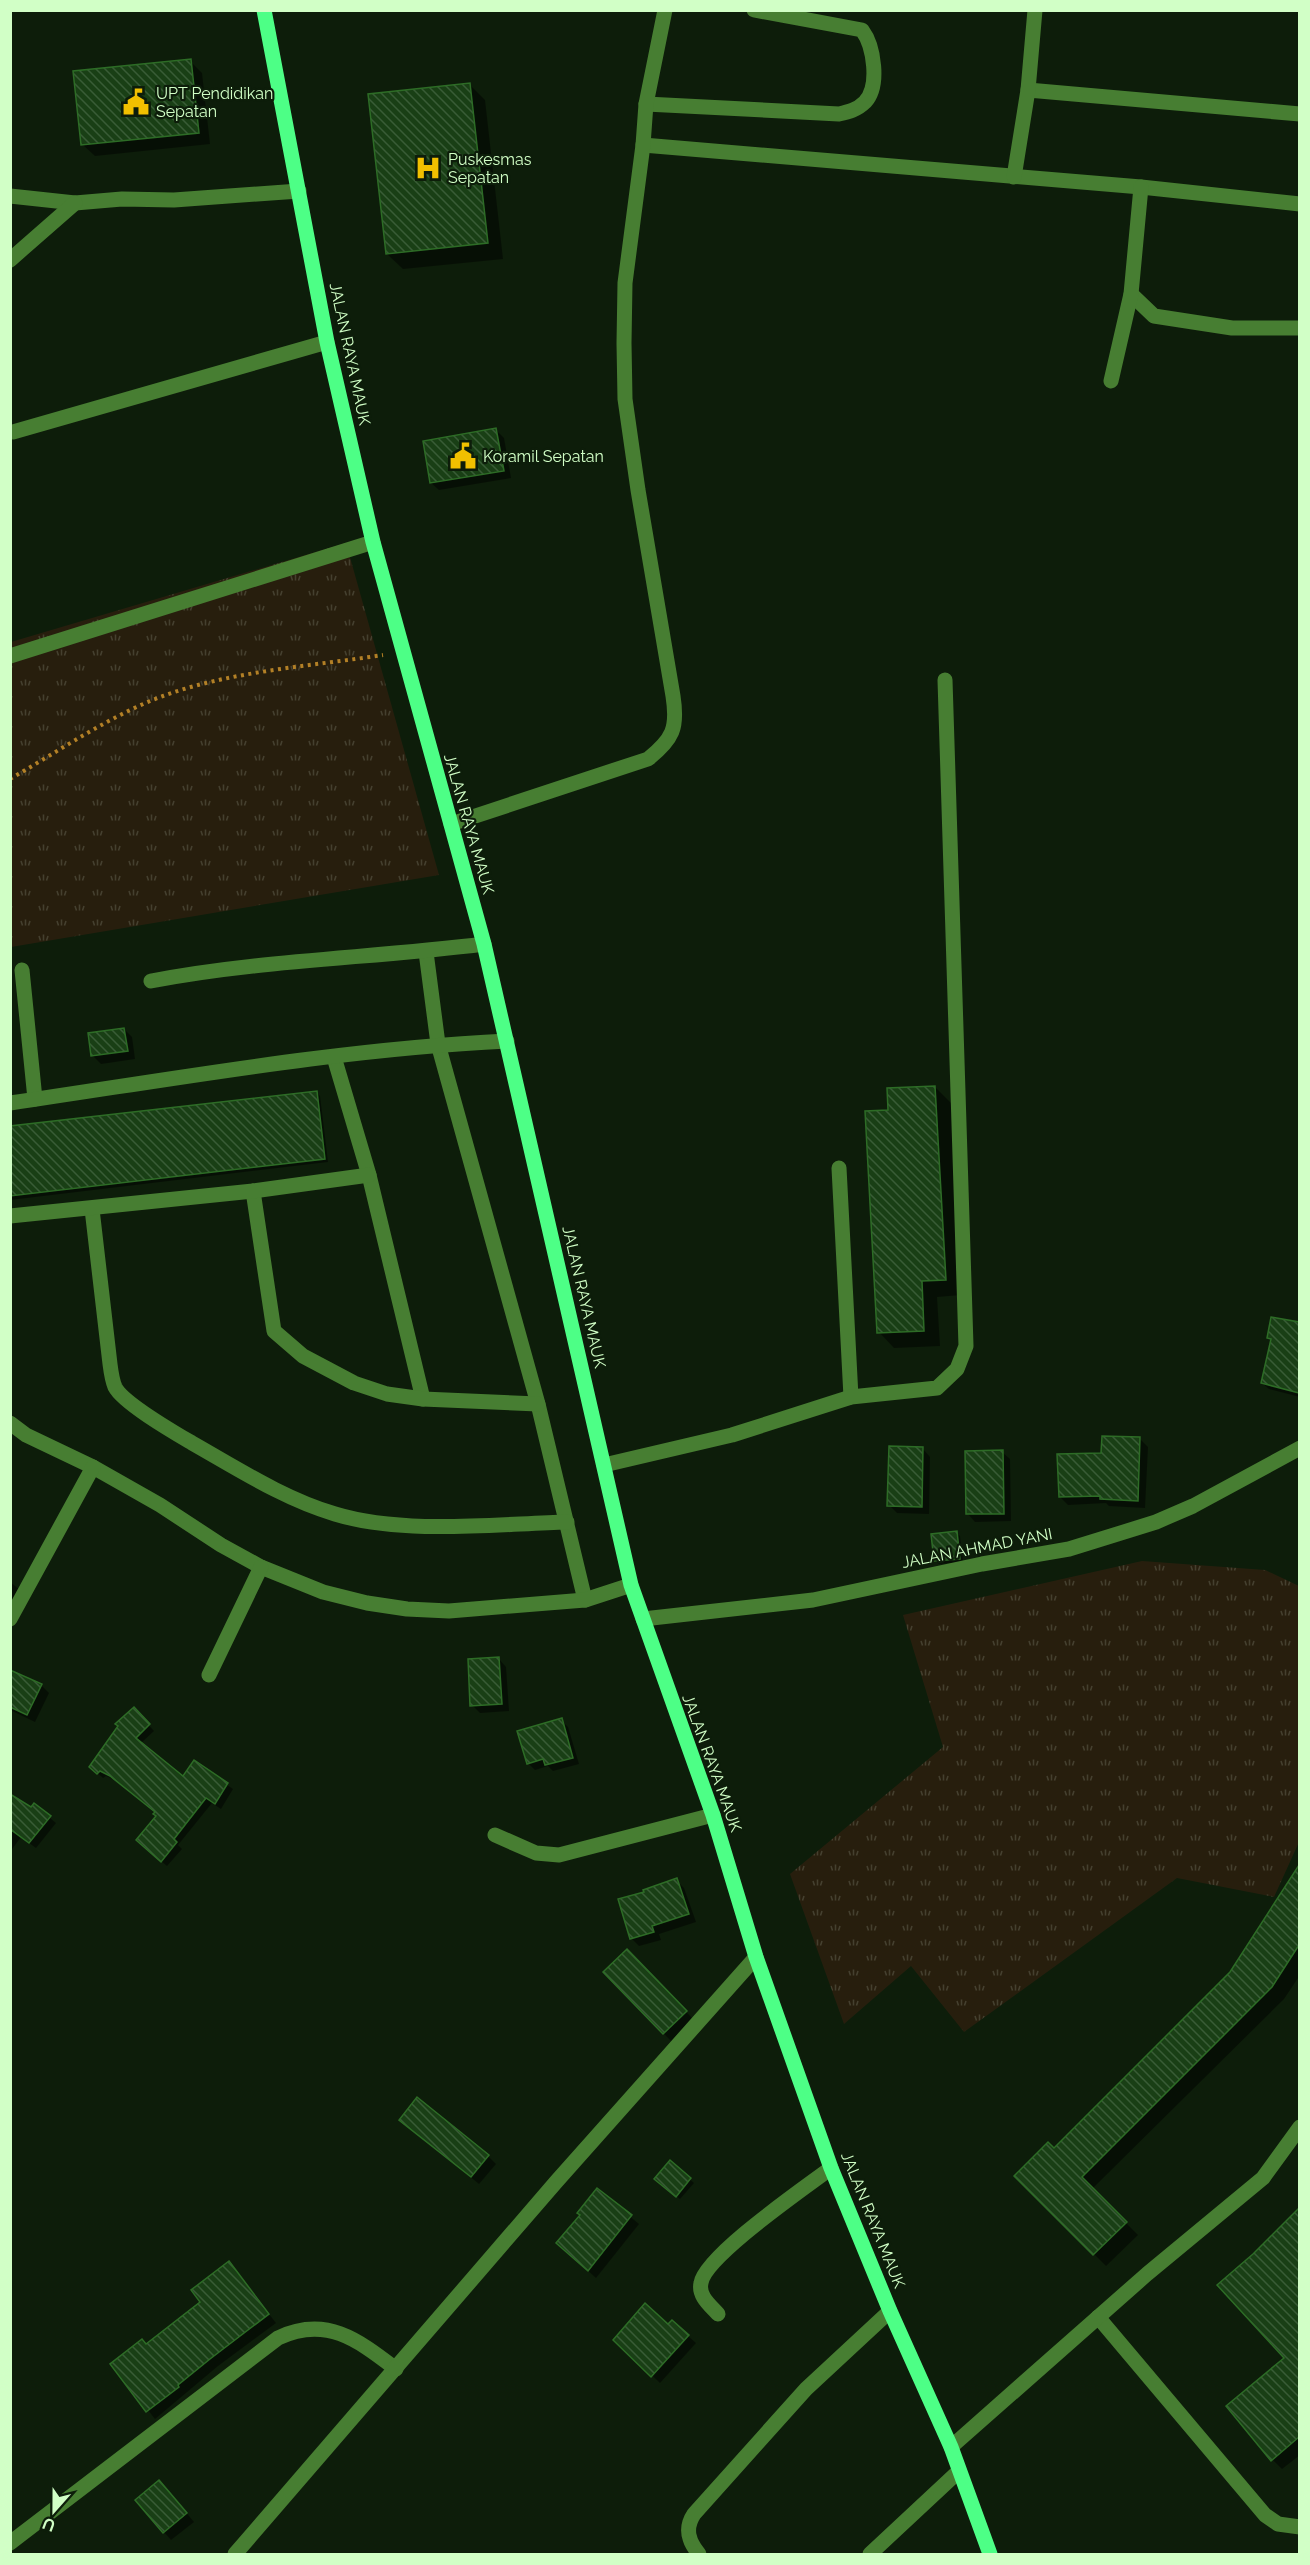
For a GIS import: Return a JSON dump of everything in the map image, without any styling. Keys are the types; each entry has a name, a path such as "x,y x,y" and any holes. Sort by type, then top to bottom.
{"main road":[{"name":"JALAN RAYA MAUK","path":"264,10 327,342 373,542 484,944 631,1585 713,1815 756,1957 831,2168 890,2311 951,2447 990,2554"}],"street":[{"path":"451,824 648,759 660,749 675,729 675,706 625,399 625,283 646,104 665,10"},
{"path":"646,104 838,114 858,108 867,100 871,91 874,53 862,30 754,10"},
{"path":"1014,177 1028,90 1035,10"},
{"path":"1028,90 1299,114"},
{"path":"643,145 1141,187 1299,204"},
{"path":"1111,381 1131,294 1141,187"},
{"path":"10,196 75,203 122,199 174,200 299,191"},
{"path":"10,260 75,203"},
{"path":"1131,294 1154,316 1232,328 1299,328"},
{"path":"13,432 327,342"},
{"path":"10,656 373,542"},
{"path":"604,1465 732,1435 851,1397 937,1388 957,1369 966,1346 945,680"},
{"path":"151,981 313,959 426,951 484,944"},
{"path":"426,951 438,1044 538,1404 585,1600"},
{"path":"22,970 35,1099"},
{"path":"10,1103 158,1079 438,1044 507,1041"},
{"path":"334,1057 369,1175 423,1399"},
{"path":"839,1168 851,1397"},
{"path":"10,1216 253,1191 369,1175"},
{"path":"253,1191 274,1331 303,1356 354,1383 387,1395 423,1399 538,1404"},
{"path":"92,1209 110,1365 115,1386 125,1398 170,1430 289,1497 336,1514 382,1523 426,1526 567,1522"},
{"path":"10,1423 26,1435 93,1467 261,1567 323,1592 367,1603 407,1609 449,1611 585,1600 631,1585"},
{"name":"JALAN AHMAD YANI","path":"643,1619 813,1600 982,1564 1069,1549 1156,1522 1193,1506 1299,1448"},
{"path":"10,1619 93,1467"},
{"path":"209,1675 261,1567"},
{"path":"495,1835 536,1853 559,1855 713,1815"},
{"path":"236,2554 556,2182 756,1957"},
{"path":"951,2447 1098,2317 1263,2178 1299,2127"},
{"path":"718,2314 700,2290 701,2281 707,2270 764,2218 831,2168"},
{"path":"699,2554 689,2539 689,2524 694,2514 806,2389 890,2311"},
{"path":"1098,2317 1265,2515 1278,2524 1299,2527"},
{"path":"10,2543 286,2334 306,2330 343,2332 396,2369"},
{"path":"870,2554 959,2471"}],"path":[{"path":"10,779 136,707 164,696 222,680 402,652"}],"green space":[{"path":"346,543 439,875 11,947 11,642"},
{"path":"1142,1561 1265,1570 1299,1586 1299,1842 1274,1897 1177,1878 964,2032 911,1966 844,2024 790,1874 943,1747 903,1615"}],"building":[{"name":"UPT Pendidikan Sepatan","path":"191,59 199,133 81,145 73,71"},
{"name":"Puskesmas Sepatan","path":"470,83 488,243 386,254 368,94"},
{"name":"Koramil Sepatan","path":"496,428 504,471 430,483 423,441"},
{"path":"124,1028 128,1051 91,1056 88,1033"},
{"path":"935,1086 946,1280 922,1281 924,1331 877,1333 865,1111 888,1110 887,1088"},
{"path":"317,1091 325,1159 10,1196 10,1126"},
{"path":"1271,1317 1299,1322 1299,1393 1261,1383 1271,1339 1267,1338"},
{"path":"1102,1436 1140,1437 1138,1501 1100,1499 1100,1496 1059,1497 1057,1454 1101,1453"},
{"path":"889,1446 923,1447 922,1507 887,1506"},
{"path":"1003,1450 1004,1514 966,1514 965,1451"},
{"path":"957,1531 960,1559 934,1561 931,1534"},
{"path":"499,1657 502,1704 470,1706 468,1659"},
{"path":"10,1670 42,1684 27,1715 10,1707"},
{"path":"134,1707 150,1724 136,1738 183,1776 194,1760 228,1783 215,1804 206,1798 174,1839 177,1842 161,1862 136,1840 156,1816 153,1814 155,1812 110,1776 100,1771 97,1774 89,1767 118,1726 115,1724"},
{"path":"562,1718 573,1758 545,1765 543,1759 527,1764 517,1731"},
{"path":"10,1794 31,1807 34,1803 51,1816 29,1843 10,1829"},
{"path":"1299,1865 1299,1945 1272,1987 1082,2177 1127,2222 1093,2255 1014,2176 1048,2142 1054,2148 1230,1972"},
{"path":"677,1878 689,1914 652,1926 654,1932 630,1939 618,1899 644,1892 643,1890"},
{"path":"627,1949 687,2011 663,2034 603,1972"},
{"path":"417,2097 489,2155 471,2177 399,2120"},
{"path":"670,2160 691,2178 676,2197 654,2179"},
{"path":"597,2188 632,2215 588,2271 556,2243 580,2215 577,2213"},
{"path":"1299,2208 1299,2437 1271,2461 1226,2406 1284,2358 1217,2285 1253,2254"},
{"path":"229,2261 269,2314 146,2412 110,2364 142,2339 146,2344 200,2302 191,2290"},
{"path":"645,2303 668,2324 672,2320 689,2335 651,2377 613,2340"},
{"path":"159,2480 187,2513 163,2533 135,2500"}],"place":[{"name":"UPT Pendidikan Sepatan","path":"136,102"},
{"name":"Puskesmas Sepatan","path":"428,168"},
{"name":"Koramil Sepatan","path":"463,456"}]}
